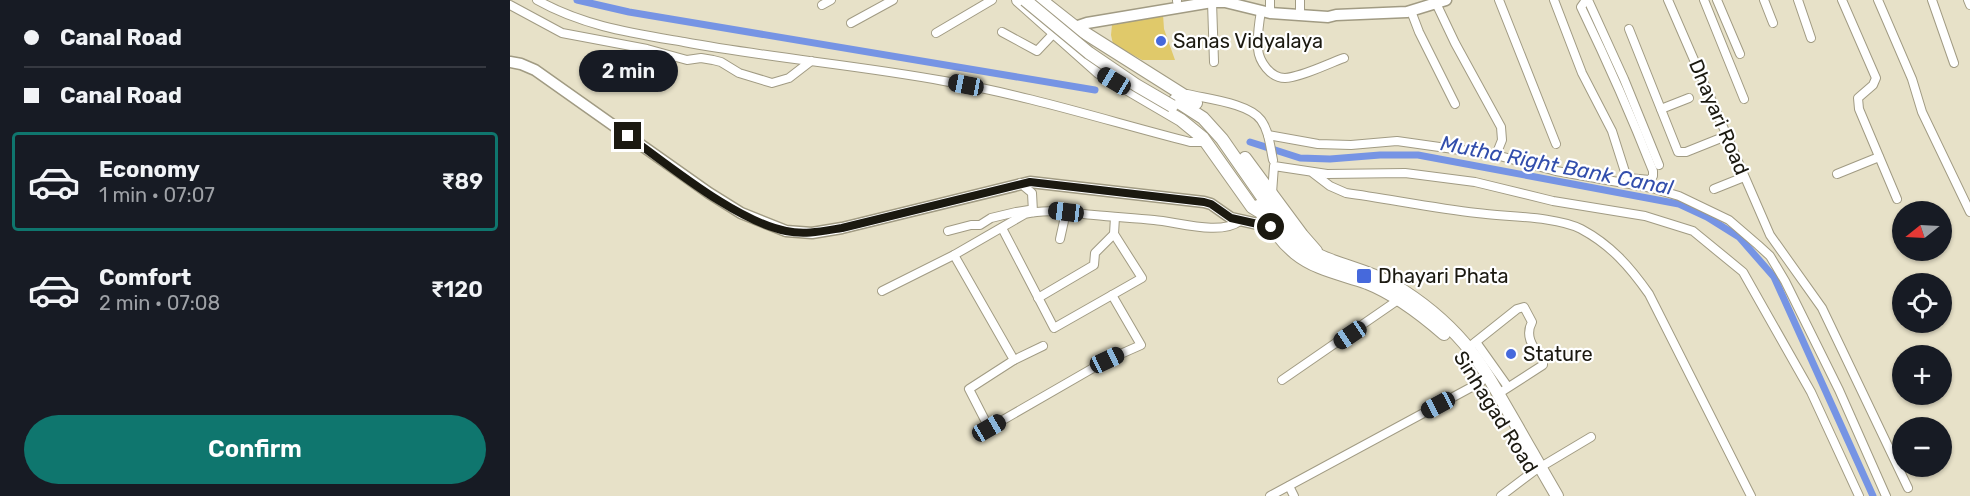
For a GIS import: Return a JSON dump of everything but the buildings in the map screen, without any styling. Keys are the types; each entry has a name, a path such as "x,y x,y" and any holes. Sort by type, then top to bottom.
{"main road":[{"path":"1017,0 1100,72 1181,120 1206,142 1252,207 1264,215"},
{"path":"1025,0 1089,53 1136,86 1176,100"},
{"path":"1035,0 1093,48 1139,80 1213,117 1302,235 1329,261"},
{"path":"1041,0 1176,100 1186,113 1207,132 1264,215"},
{"name":"Sinhagad Road","path":"1176,100 1198,114 1222,139 1288,234 1300,246 1329,261 1369,273 1394,285 1472,345 1503,391 1548,496"},
{"name":"Sinhagad Road","path":"1264,215 1290,249 1319,268 1365,283 1398,300 1448,338 1463,355 1537,470 1557,496"}],"street":[{"path":"537,0 567,16 601,27 753,55 811,61 990,89 1190,142 1206,142"},
{"path":"822,5 831,0"},
{"path":"852,22 893,0"},
{"path":"936,33 992,0"},
{"path":"1088,23 1092,19 1114,13 1182,0"},
{"path":"1235,0 1268,8 1300,5 1336,15"},
{"path":"1499,0 1556,144"},
{"path":"1554,0 1582,73 1612,131 1626,175 1628,178 1650,180 1653,171 1581,7 1587,0 1624,79 1659,165"},
{"name":"Dhayari Road","path":"1668,0 1770,235 1821,308 1908,489"},
{"path":"1704,0 1744,99"},
{"path":"1718,0 1740,54"},
{"path":"1764,0 1773,23"},
{"path":"1798,0 1811,38"},
{"path":"1842,0 1876,78 1873,85 1858,98 1857,103 1898,199"},
{"path":"1878,0 1912,80 1922,112 1970,212"},
{"path":"1932,0 1954,63"},
{"path":"1968,0 1970,5"},
{"path":"1002,32 1037,51 1056,35 1074,26 1095,24 1198,2 1225,2 1328,17 1411,11 1434,2 1501,127 1502,140 1496,155"},
{"path":"1212,2 1214,62"},
{"path":"510,5 562,33 647,49 687,60 701,58 713,60 740,73 772,83 789,78 811,61"},
{"path":"1268,8 1257,46 1259,56 1267,69 1278,77 1296,75 1344,58"},
{"path":"1411,11 1455,104"},
{"path":"1629,29 1676,149 1680,153 1726,136"},
{"path":"510,62 535,70 709,193 741,213 786,231 812,233 842,228 1020,183 1043,182 1204,202 1211,204 1231,218 1271,227"},
{"path":"1660,109 1689,98"},
{"path":"1176,100 1244,108 1261,119 1268,135 1274,163 1272,194"},
{"path":"1268,135 1318,144 1352,145 1397,141 1496,155 1556,171 1652,188 1679,196 1729,220 1770,256 1785,281 1839,390 1886,496"},
{"path":"1837,174 1879,157"},
{"path":"1274,163 1327,174 1405,173 1475,182 1553,201 1645,216 1693,231 1743,272 1811,392 1859,496"},
{"path":"1312,171 1330,186 1346,193 1474,213 1568,224 1593,236 1617,253 1631,268 1649,294 1751,496"},
{"path":"1714,189 1744,177"},
{"path":"1020,183 1032,193 1033,212"},
{"path":"948,231 983,224 991,218 1016,212 1029,210 1033,212"},
{"path":"882,291 1033,212 1066,212 1155,220 1208,228 1231,227 1244,222"},
{"path":"1060,239 1066,212"},
{"path":"1002,228 1054,328 1142,278 1114,234 1115,217"},
{"path":"1038,298 1094,265 1095,253 1114,234"},
{"path":"954,255 1014,360"},
{"path":"1043,346 1014,360 969,389 989,428 1107,360 1141,345 1112,295"},
{"path":"1282,380 1398,300"},
{"path":"1472,345 1517,309 1524,307 1532,322 1529,342 1543,365 1503,391"},
{"path":"1270,496 1481,382"},
{"path":"1501,496 1537,470 1591,437"},
{"path":"1289,486 1294,496"}],"shaded area":[{"path":"1163,14 1164,29 1175,60 1142,60 1113,44 1112,25"}],"waterway":[{"name":"Mutha Right Bank Canal","path":"577,0 629,12 1095,90"},
{"name":"Mutha Right Bank Canal","path":"1250,142 1300,158 1418,155 1679,204 1707,217 1739,237 1774,277 1873,496"}],"place":[{"name":"Sanas Vidyalaya","path":"1161,41"},
{"name":"Dhayari Phata","path":"1364,276"},
{"name":"Stature","path":"1511,354"}],"route":[{"path":"628,136 741,213 786,231 812,233 842,228 1030,182 1204,202 1218,208 1231,218 1271,227"}]}
